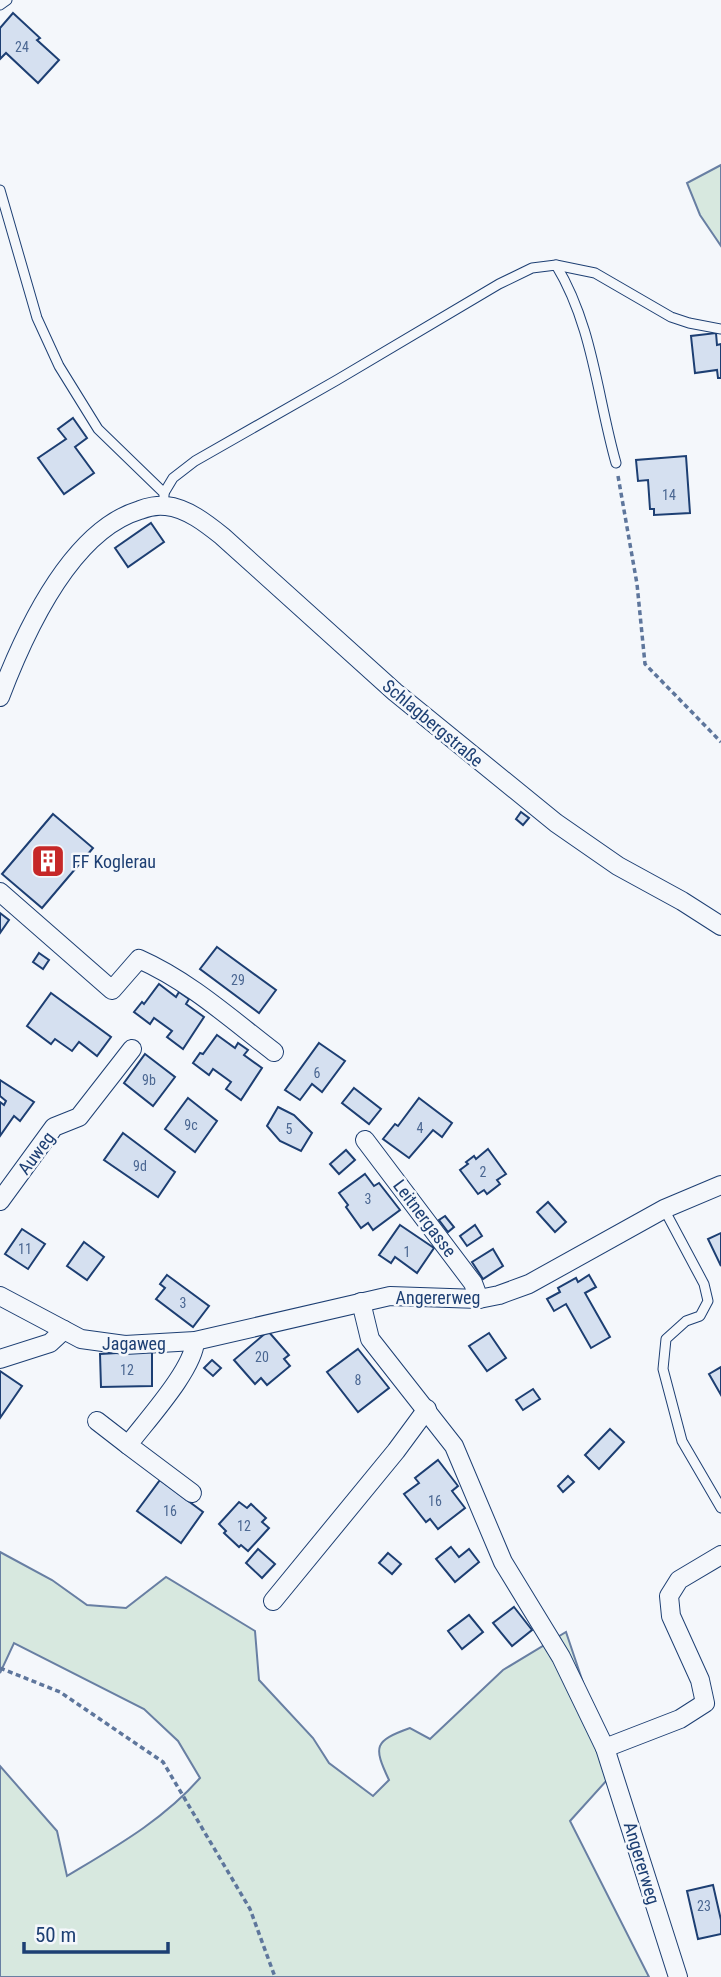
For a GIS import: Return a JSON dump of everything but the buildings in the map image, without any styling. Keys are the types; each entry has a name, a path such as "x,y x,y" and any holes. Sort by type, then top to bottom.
{"street":[{"path":"0,697 20,645 77,555 95,534 110,522 165,499"},
{"name":"Schlagbergstraße","path":"165,499 222,536 406,701 556,823 618,866 718,921"},
{"path":"0,892 112,990 139,959 159,967 187,985 274,1052"},
{"name":"Auweg","path":"0,1200 54,1127 79,1117 132,1049"},
{"name":"Leitnergasse","path":"365,1140 473,1283 479,1299"},
{"name":"Angererweg","path":"677,1977 606,1748 561,1657 503,1563 454,1446 370,1339 361,1302 403,1295 479,1299 499,1295 529,1283 664,1209 721,1185"},
{"path":"0,1296 64,1329 50,1343 0,1359"},
{"name":"Jagaweg","path":"64,1329 82,1339 104,1344 195,1341 361,1302"},
{"name":"Jagaweg","path":"128,1445 188,1366 195,1350 195,1341"},
{"path":"273,1601 396,1451 426,1409"},
{"path":"97,1421 192,1493"},
{"path":"606,1748 680,1719 705,1703 700,1680 671,1616 668,1596 679,1580 721,1555"}],"lane":[{"path":"0,5 7,0"},
{"name":"Schlagbergstraße","path":"0,190 37,318 54,357 98,429 165,499"},
{"path":"165,499 173,478 195,461 455,309 532,268 556,265 595,273 671,317 721,329"},
{"path":"556,265 567,283 590,345 616,463"},
{"path":"664,1209 704,1284 708,1301 700,1316 686,1321 666,1339 663,1368 682,1441 721,1508"}],"path":[{"path":"616,463 636,584 645,664 721,742"},
{"path":"0,1668 60,1692 163,1762 250,1909 275,1977"}],"shaded area":[{"path":"721,165 721,246 700,215 687,183"},
{"path":"0,1552 52,1580 87,1605 126,1608 166,1577 255,1631 259,1680 313,1738 329,1763 373,1796 389,1780 380,1759 380,1746 383,1741 410,1728 430,1739 503,1670 566,1632 605,1748 608,1779 570,1821 649,1977 0,1977 0,1766 57,1831 67,1876 154,1820 200,1778 178,1741 144,1709 14,1643 0,1673"}],"place":[{"name":"FF Koglerau","path":"48,861"}]}
